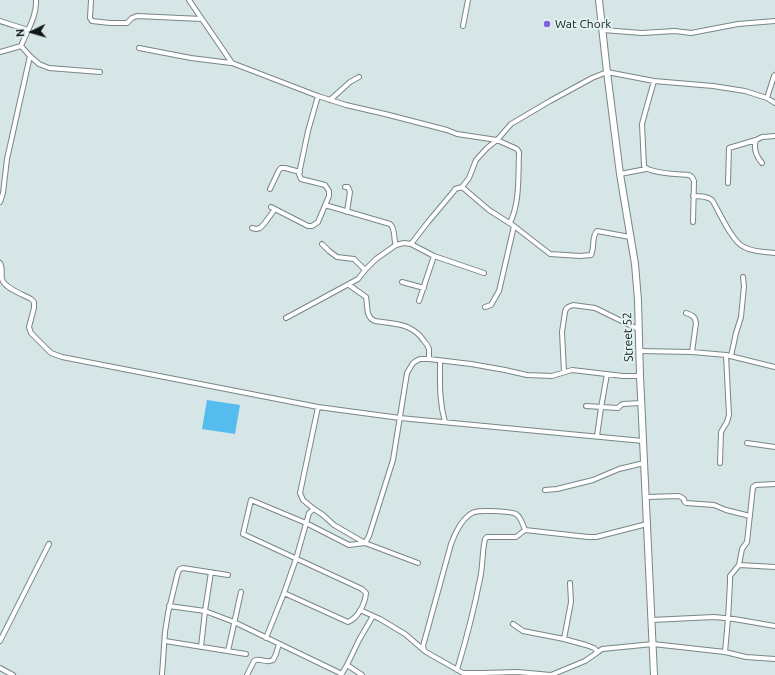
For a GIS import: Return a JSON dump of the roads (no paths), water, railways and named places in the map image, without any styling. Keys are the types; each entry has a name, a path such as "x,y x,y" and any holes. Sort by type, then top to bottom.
{"street":[{"path":"21,46 36,9 36,0"},
{"path":"91,0 90,18 92,21 127,23 132,18 137,16 202,19"},
{"path":"188,0 232,63"},
{"path":"463,26 468,0"},
{"name":"Street 52","path":"599,0 620,174 638,300 641,403 654,675"},
{"path":"0,21 28,30"},
{"path":"603,30 642,33 675,31 691,33 738,24 775,21"},
{"path":"0,52 21,46"},
{"path":"21,46 39,64 49,68 100,72"},
{"path":"139,48 232,63 330,100 447,130 457,134 497,140 517,149 519,152 516,202 510,223"},
{"path":"0,202 3,193 7,158 30,56"},
{"path":"411,244 454,191 462,187 476,160 511,124 545,103 592,78 607,72 654,82 713,86 745,91 767,98 775,103"},
{"path":"767,98 775,75"},
{"path":"330,100 359,76"},
{"path":"646,169 643,163 642,124 654,82"},
{"path":"252,228 260,228 273,208 308,226 312,226 318,222 329,196 329,191 325,185 302,179 300,172 308,131 318,96"},
{"path":"728,183 729,148 762,137 775,136"},
{"path":"756,140 754,149 762,163"},
{"path":"270,189 281,168 300,172"},
{"path":"620,174 646,169 671,174 689,175 693,178 693,222"},
{"path":"345,187 348,187 350,192 348,212"},
{"path":"462,187 489,210 510,223 547,253 554,255 591,255 594,236 595,232 597,231 630,237"},
{"path":"693,196 706,197 712,200 732,235 742,247 775,254"},
{"path":"325,205 392,225 396,245"},
{"path":"485,307 492,305 499,291 514,226"},
{"path":"286,318 349,285 358,279 376,259 396,245 404,243 411,244 434,256 484,273"},
{"path":"322,244 337,256 354,259 365,270"},
{"path":"419,302 434,256"},
{"path":"0,263 2,266 2,277 4,283 8,287 34,302 29,327 31,333 52,353 62,357 318,407 400,418 643,441"},
{"path":"720,463 721,432 729,415 728,355 740,317 744,286 743,277"},
{"path":"402,282 424,288"},
{"path":"349,285 366,297 369,316 372,319 375,321 404,325 414,329 427,345 429,349 429,359"},
{"path":"564,372 562,332 563,321 566,309 568,307 573,305 595,308 638,329"},
{"path":"686,313 694,316 696,320 692,352"},
{"path":"639,351 692,352 728,355 775,367"},
{"path":"365,543 369,536 393,460 404,388 409,368 416,361 420,359 429,359 471,364 527,375 552,376 572,370 640,376"},
{"path":"440,361 441,408 445,422"},
{"path":"597,436 600,408 607,374"},
{"path":"586,406 618,408 622,404 641,403"},
{"path":"318,407 300,493 303,500 334,525 365,543 418,563"},
{"path":"747,443 775,447"},
{"path":"545,490 557,489 593,480 619,469 644,463"},
{"path":"725,652 730,578 731,574 739,566 742,549 747,542 754,487 756,485 775,484"},
{"path":"646,497 679,496 684,499 686,503 714,505 726,510 750,516"},
{"path":"284,593 348,622 355,617 366,597 365,591 243,534 251,500 306,523 349,545 365,543"},
{"path":"266,638 296,559 309,513 314,509"},
{"path":"424,650 423,646 451,544 457,529 464,520 475,512 514,512 521,519 525,530"},
{"path":"457,670 477,597 485,539 487,537 516,537 525,530 596,537 647,524"},
{"path":"0,641 48,544"},
{"path":"739,566 775,567"},
{"path":"162,675 169,606 178,572 183,568 228,575"},
{"path":"201,647 211,572"},
{"path":"564,639 571,602 570,583"},
{"path":"228,651 242,592"},
{"path":"169,606 205,611 234,622 340,673 341,675 359,640 374,616"},
{"path":"360,610 380,619 400,631 426,652 463,673 518,672 551,675 585,661 602,649 653,644 725,652 746,657 775,659"},
{"path":"652,620 714,617 775,626"},
{"path":"513,624 523,630 564,639 594,648 598,652"},
{"path":"165,641 246,654"},
{"path":"247,675 254,661 268,662 272,660 276,654 279,644"},
{"path":"347,665 362,675"},
{"path":"1,675 2,669 13,675"}],"water":[{"path":"207,400 240,405 235,434 202,429"}],"place":[{"name":"Wat Chork","path":"547,24"}]}
